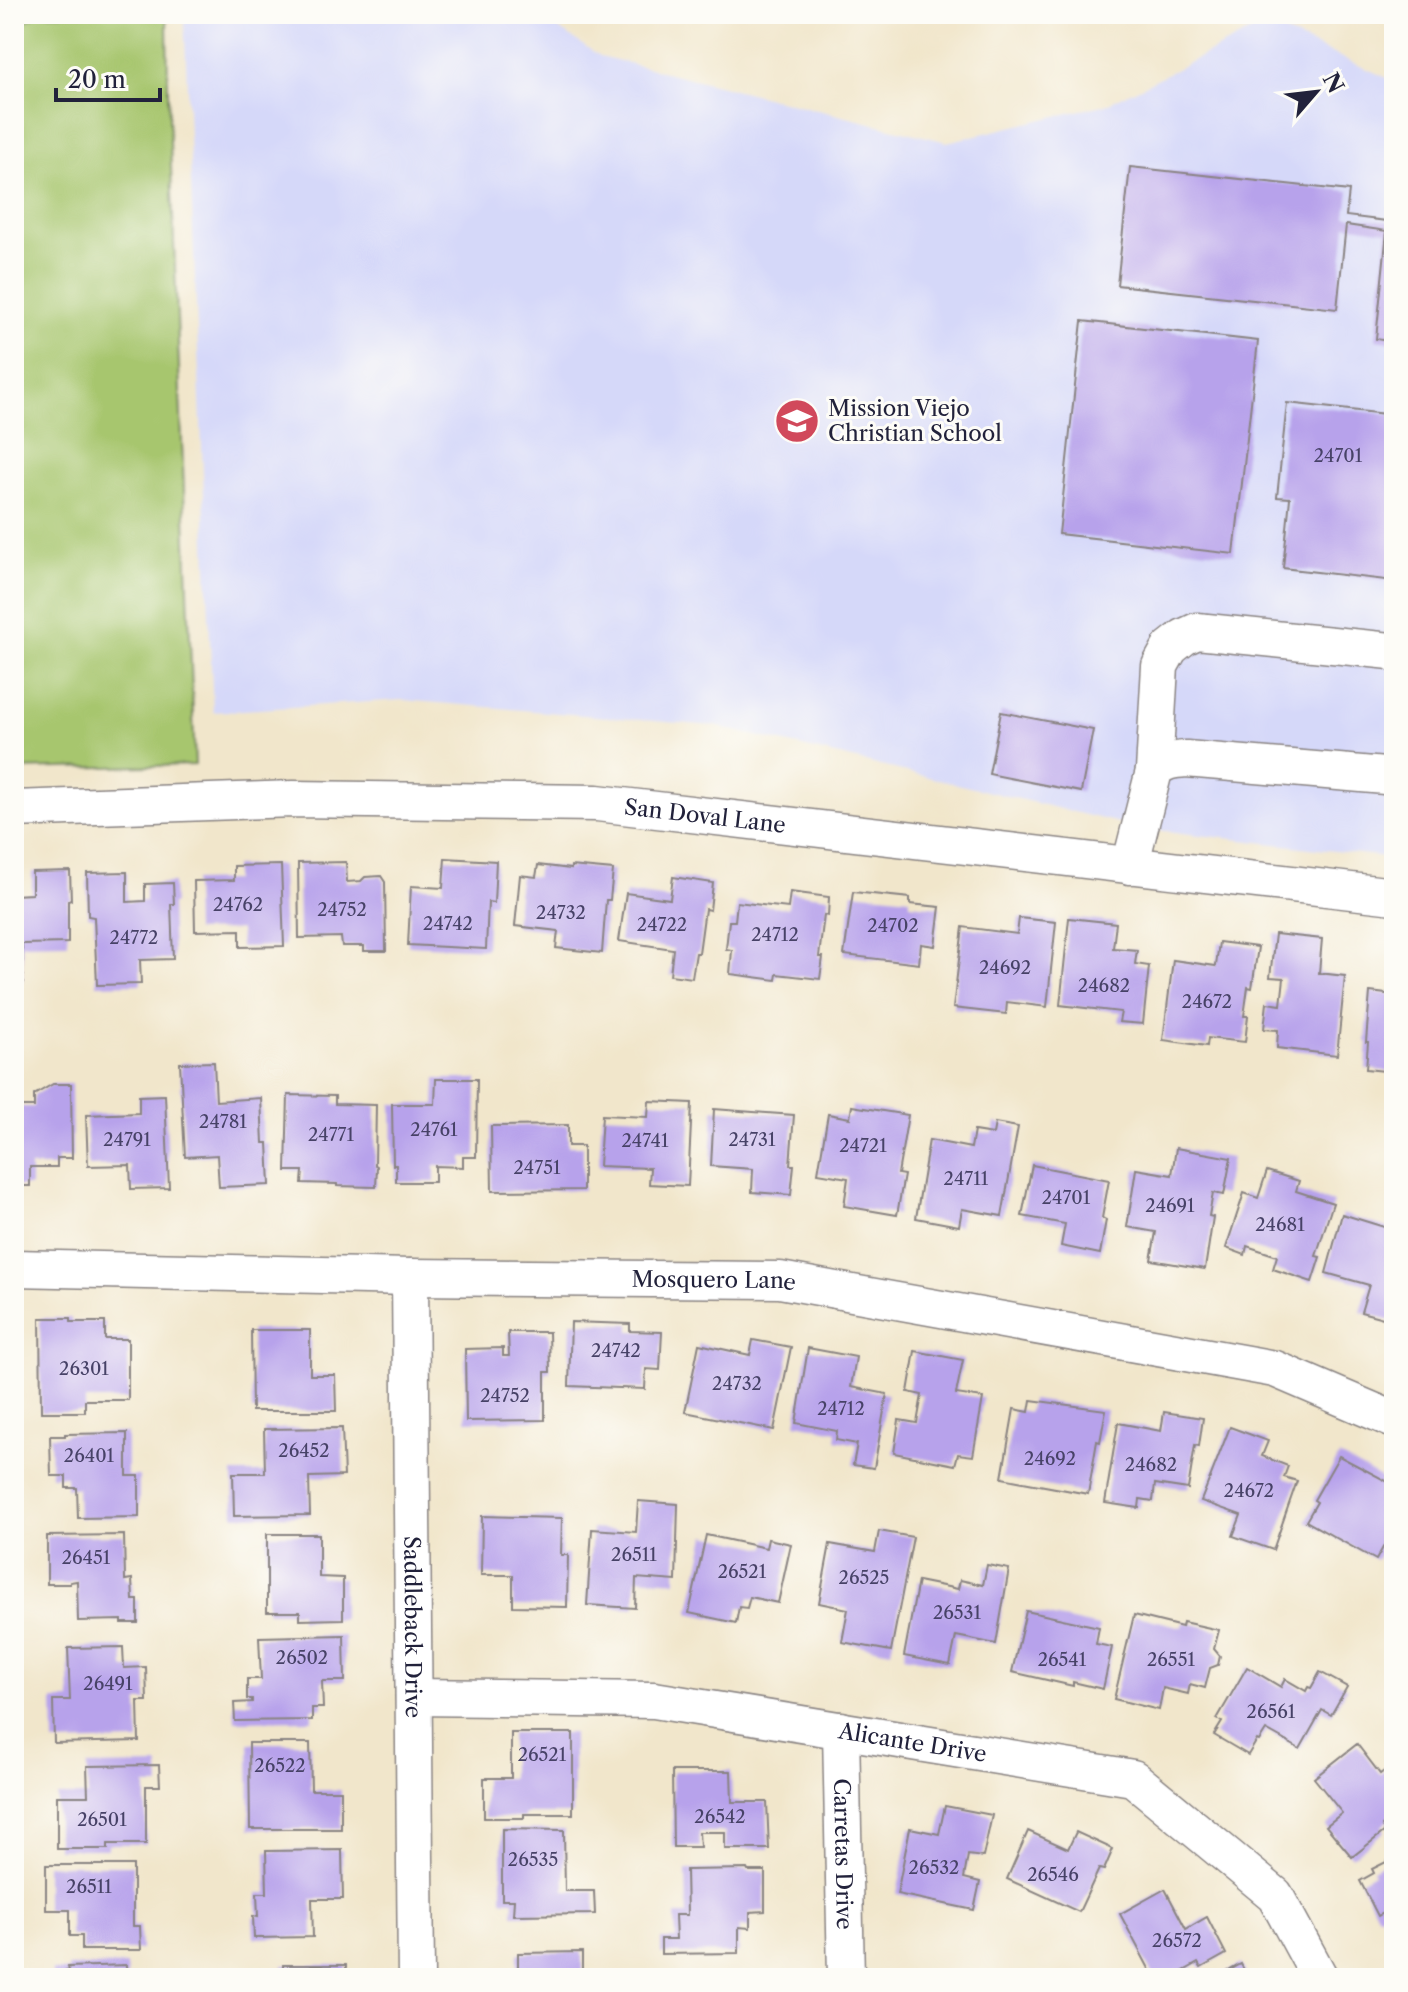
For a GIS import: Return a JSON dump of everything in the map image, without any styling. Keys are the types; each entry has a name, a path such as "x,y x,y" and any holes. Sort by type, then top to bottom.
{"street":[{"path":"1130,866 1154,771 1160,666 1170,648 1197,631 1394,653"},
{"path":"1154,771 1160,764 1186,759 1394,779"},
{"name":"San Doval Lane","path":"14,809 293,799 597,803 1394,896"},
{"name":"Mosquero Lane","path":"14,1268 410,1277 780,1280 1275,1369 1394,1420"},
{"name":"Saddleback Drive","path":"410,1277 416,1978"},
{"name":"Alicante Drive","path":"414,1697 654,1700 1133,1778 1275,1895 1320,1978"},
{"name":"Carretas Drive","path":"841,1730 846,1978"}],"shaded area":[{"name":"Mission Viejo Christian School","path":"184,14 536,14 600,56 947,142 1107,104 1266,24 1394,81 1394,858 1140,828 715,726 402,700 213,712"}],"green space":[{"path":"39,14 167,14 195,765 14,769 14,27"}],"building":[{"path":"1130,167 1349,191 1346,216 1394,222 1394,342 1376,339 1387,231 1346,225 1337,309 1117,285"},
{"path":"1082,321 1258,341 1234,554 1059,534"},
{"path":"1287,403 1394,415 1394,581 1283,568 1290,498 1277,497"},
{"path":"1001,712 1093,730 1081,792 989,774"},
{"path":"445,858 496,861 494,903 488,902 486,949 408,945 411,886 443,888"},
{"path":"346,862 347,882 381,876 385,882 386,951 364,951 364,946 342,946 341,937 299,938 298,863"},
{"path":"281,865 284,946 240,947 240,930 195,931 194,881 234,880 234,866"},
{"path":"538,865 613,870 610,900 606,900 602,953 556,948 558,931 515,926 520,875 536,877"},
{"path":"70,871 68,943 22,944 23,982 14,982 14,895 32,894 32,872"},
{"path":"127,872 127,902 145,901 145,884 173,883 173,959 140,960 141,984 97,985 94,917 88,916 87,873"},
{"path":"673,877 713,883 710,910 705,909 692,978 670,975 673,949 619,941 626,893 670,899"},
{"path":"790,892 829,897 819,957 823,957 820,979 777,974 776,980 730,974 732,950 726,949 729,921 735,921 737,902 788,908"},
{"path":"853,892 910,898 910,904 940,907 935,946 921,944 919,964 844,955"},
{"path":"1019,918 1056,922 1047,1007 1007,1002 1006,1014 953,1008 963,927 1017,934"},
{"path":"1069,918 1116,923 1113,948 1137,950 1135,964 1149,966 1143,1024 1119,1022 1121,1012 1060,1005"},
{"path":"1275,934 1322,939 1319,973 1345,976 1337,1055 1277,1048 1278,1030 1264,1029 1267,1003 1281,1005 1284,978 1270,977"},
{"path":"1219,942 1258,947 1244,1016 1248,1016 1245,1042 1208,1038 1207,1046 1163,1040 1173,960 1216,966"},
{"path":"1370,992 1394,995 1394,1072 1366,1069"},
{"path":"214,1062 216,1101 261,1098 263,1143 268,1143 270,1185 219,1187 217,1155 185,1157 180,1063"},
{"path":"436,1079 477,1079 476,1157 463,1157 463,1167 435,1166 435,1182 396,1182 392,1104 435,1104"},
{"path":"53,1084 71,1084 72,1158 57,1158 57,1167 30,1167 30,1186 14,1186 14,1107 34,1107 34,1095"},
{"path":"165,1095 169,1188 131,1189 130,1165 88,1166 86,1115 139,1113 139,1096"},
{"path":"288,1095 335,1096 335,1104 376,1105 376,1187 302,1183 303,1171 286,1171"},
{"path":"649,1101 692,1103 688,1186 649,1184 650,1168 599,1166 602,1115 648,1117"},
{"path":"852,1106 908,1115 898,1174 904,1175 897,1215 844,1206 848,1178 818,1173 828,1114 850,1118"},
{"path":"714,1109 794,1115 791,1195 752,1192 753,1169 711,1166"},
{"path":"995,1123 1018,1127 1002,1216 962,1209 959,1226 916,1218 929,1140 971,1148 974,1131 993,1134"},
{"path":"568,1125 568,1146 583,1146 583,1190 492,1191 491,1126"},
{"path":"1176,1148 1231,1158 1224,1195 1213,1193 1209,1216 1213,1217 1205,1269 1151,1260 1156,1232 1127,1227 1136,1169 1172,1175"},
{"path":"1032,1165 1109,1180 1100,1254 1061,1246 1065,1224 1022,1216"},
{"path":"1267,1171 1299,1181 1296,1191 1333,1203 1316,1256 1320,1257 1312,1282 1273,1269 1277,1256 1247,1246 1245,1255 1226,1248 1244,1193 1258,1198"},
{"path":"1342,1214 1394,1230 1394,1321 1361,1312 1369,1285 1326,1273"},
{"path":"40,1318 105,1322 105,1339 128,1339 128,1400 85,1400 85,1412 41,1412"},
{"path":"571,1322 630,1324 630,1331 662,1332 660,1370 646,1369 645,1389 569,1386"},
{"path":"251,1330 310,1330 310,1375 335,1375 336,1411 252,1411"},
{"path":"508,1332 549,1332 550,1372 545,1372 545,1420 466,1421 465,1349 503,1348 503,1356 509,1356"},
{"path":"753,1340 791,1347 774,1430 685,1412 699,1344 750,1355"},
{"path":"808,1348 856,1357 851,1387 887,1394 874,1468 853,1465 857,1444 836,1440 837,1431 796,1423"},
{"path":"915,1351 963,1360 956,1394 983,1398 973,1456 958,1454 955,1465 894,1453 899,1420 917,1423 922,1395 908,1392"},
{"path":"1031,1400 1106,1410 1088,1494 1002,1478 1014,1409 1029,1412"},
{"path":"1164,1412 1203,1418 1188,1489 1155,1484 1153,1501 1140,1499 1139,1508 1105,1503 1118,1423 1161,1431"},
{"path":"1230,1427 1268,1441 1262,1456 1288,1466 1284,1477 1297,1481 1273,1550 1233,1536 1241,1515 1201,1501"},
{"path":"342,1428 344,1476 309,1477 310,1515 234,1516 233,1473 265,1473 264,1429"},
{"path":"127,1433 127,1476 139,1476 139,1517 78,1518 77,1488 66,1488 66,1476 51,1476 50,1436"},
{"path":"1339,1456 1394,1485 1394,1528 1376,1560 1306,1521"},
{"path":"638,1501 678,1504 676,1581 636,1578 635,1608 587,1605 592,1529 636,1532"},
{"path":"482,1516 562,1518 561,1555 568,1555 567,1607 513,1606 513,1575 481,1575"},
{"path":"879,1531 913,1537 891,1651 842,1642 848,1609 819,1603 830,1544 875,1552"},
{"path":"267,1534 319,1534 319,1577 343,1578 343,1619 300,1620 300,1612 267,1612"},
{"path":"124,1535 125,1580 132,1579 133,1600 138,1600 138,1623 122,1623 122,1620 78,1621 77,1581 47,1584 47,1536"},
{"path":"706,1535 766,1548 768,1539 791,1544 778,1603 750,1597 747,1608 739,1607 736,1623 689,1613"},
{"path":"987,1565 1009,1569 996,1644 956,1636 950,1665 904,1656 918,1581 958,1589 960,1580 983,1585"},
{"path":"1026,1611 1099,1627 1096,1644 1112,1647 1103,1689 1073,1682 1073,1686 1012,1672"},
{"path":"1134,1615 1182,1627 1183,1622 1219,1630 1214,1649 1220,1656 1218,1665 1210,1668 1205,1688 1190,1684 1188,1694 1163,1688 1159,1710 1114,1699"},
{"path":"344,1635 345,1681 322,1681 323,1708 312,1708 312,1720 235,1721 234,1703 252,1702 252,1699 247,1699 247,1679 261,1679 259,1637"},
{"path":"123,1647 124,1668 146,1667 147,1701 138,1701 139,1741 54,1743 53,1700 70,1700 68,1648"},
{"path":"1247,1667 1281,1687 1285,1679 1306,1691 1320,1672 1347,1687 1331,1715 1322,1710 1300,1749 1266,1730 1248,1755 1214,1735 1222,1722 1217,1719"},
{"path":"511,1733 573,1733 573,1814 484,1818 484,1778 511,1778"},
{"path":"249,1743 310,1743 311,1790 341,1790 341,1829 250,1829"},
{"path":"1357,1744 1380,1774 1391,1766 1394,1769 1394,1816 1382,1826 1385,1831 1352,1857 1326,1826 1342,1813 1314,1778"},
{"path":"159,1765 160,1786 146,1786 146,1844 108,1844 108,1849 57,1849 57,1796 88,1796 87,1766"},
{"path":"672,1771 731,1771 732,1802 767,1802 769,1849 725,1849 725,1832 699,1832 700,1847 673,1847"},
{"path":"945,1806 992,1815 983,1857 968,1855 964,1878 980,1882 974,1910 897,1894 910,1828 939,1834"},
{"path":"502,1829 564,1830 565,1891 594,1891 595,1914 513,1915 514,1900 502,1900"},
{"path":"1028,1831 1068,1849 1076,1832 1113,1849 1104,1870 1099,1869 1079,1912 1007,1879"},
{"path":"342,1850 343,1899 312,1899 313,1937 254,1938 253,1916 258,1917 257,1893 267,1893 266,1851"},
{"path":"1394,1858 1394,1908 1378,1916 1360,1881 1374,1873 1372,1869"},
{"path":"46,1865 133,1865 133,1926 140,1926 141,1950 82,1950 82,1936 70,1936 70,1910 46,1910"},
{"path":"686,1870 765,1871 765,1911 750,1912 750,1928 739,1927 739,1953 661,1954 661,1939 676,1939 675,1915 687,1915"},
{"path":"1165,1889 1186,1929 1207,1917 1226,1954 1201,1968 1198,1963 1171,1978 1154,1978 1120,1914"},
{"path":"582,1952 582,1978 518,1978 518,1953"},
{"path":"1241,1964 1248,1978 1216,1978"},
{"path":"126,1965 127,1978 52,1978 52,1971 69,1971 68,1967"},
{"path":"283,1965 346,1965 346,1978 283,1978"}],"place":[{"name":"Mission Viejo Christian School","path":"797,421"}]}
